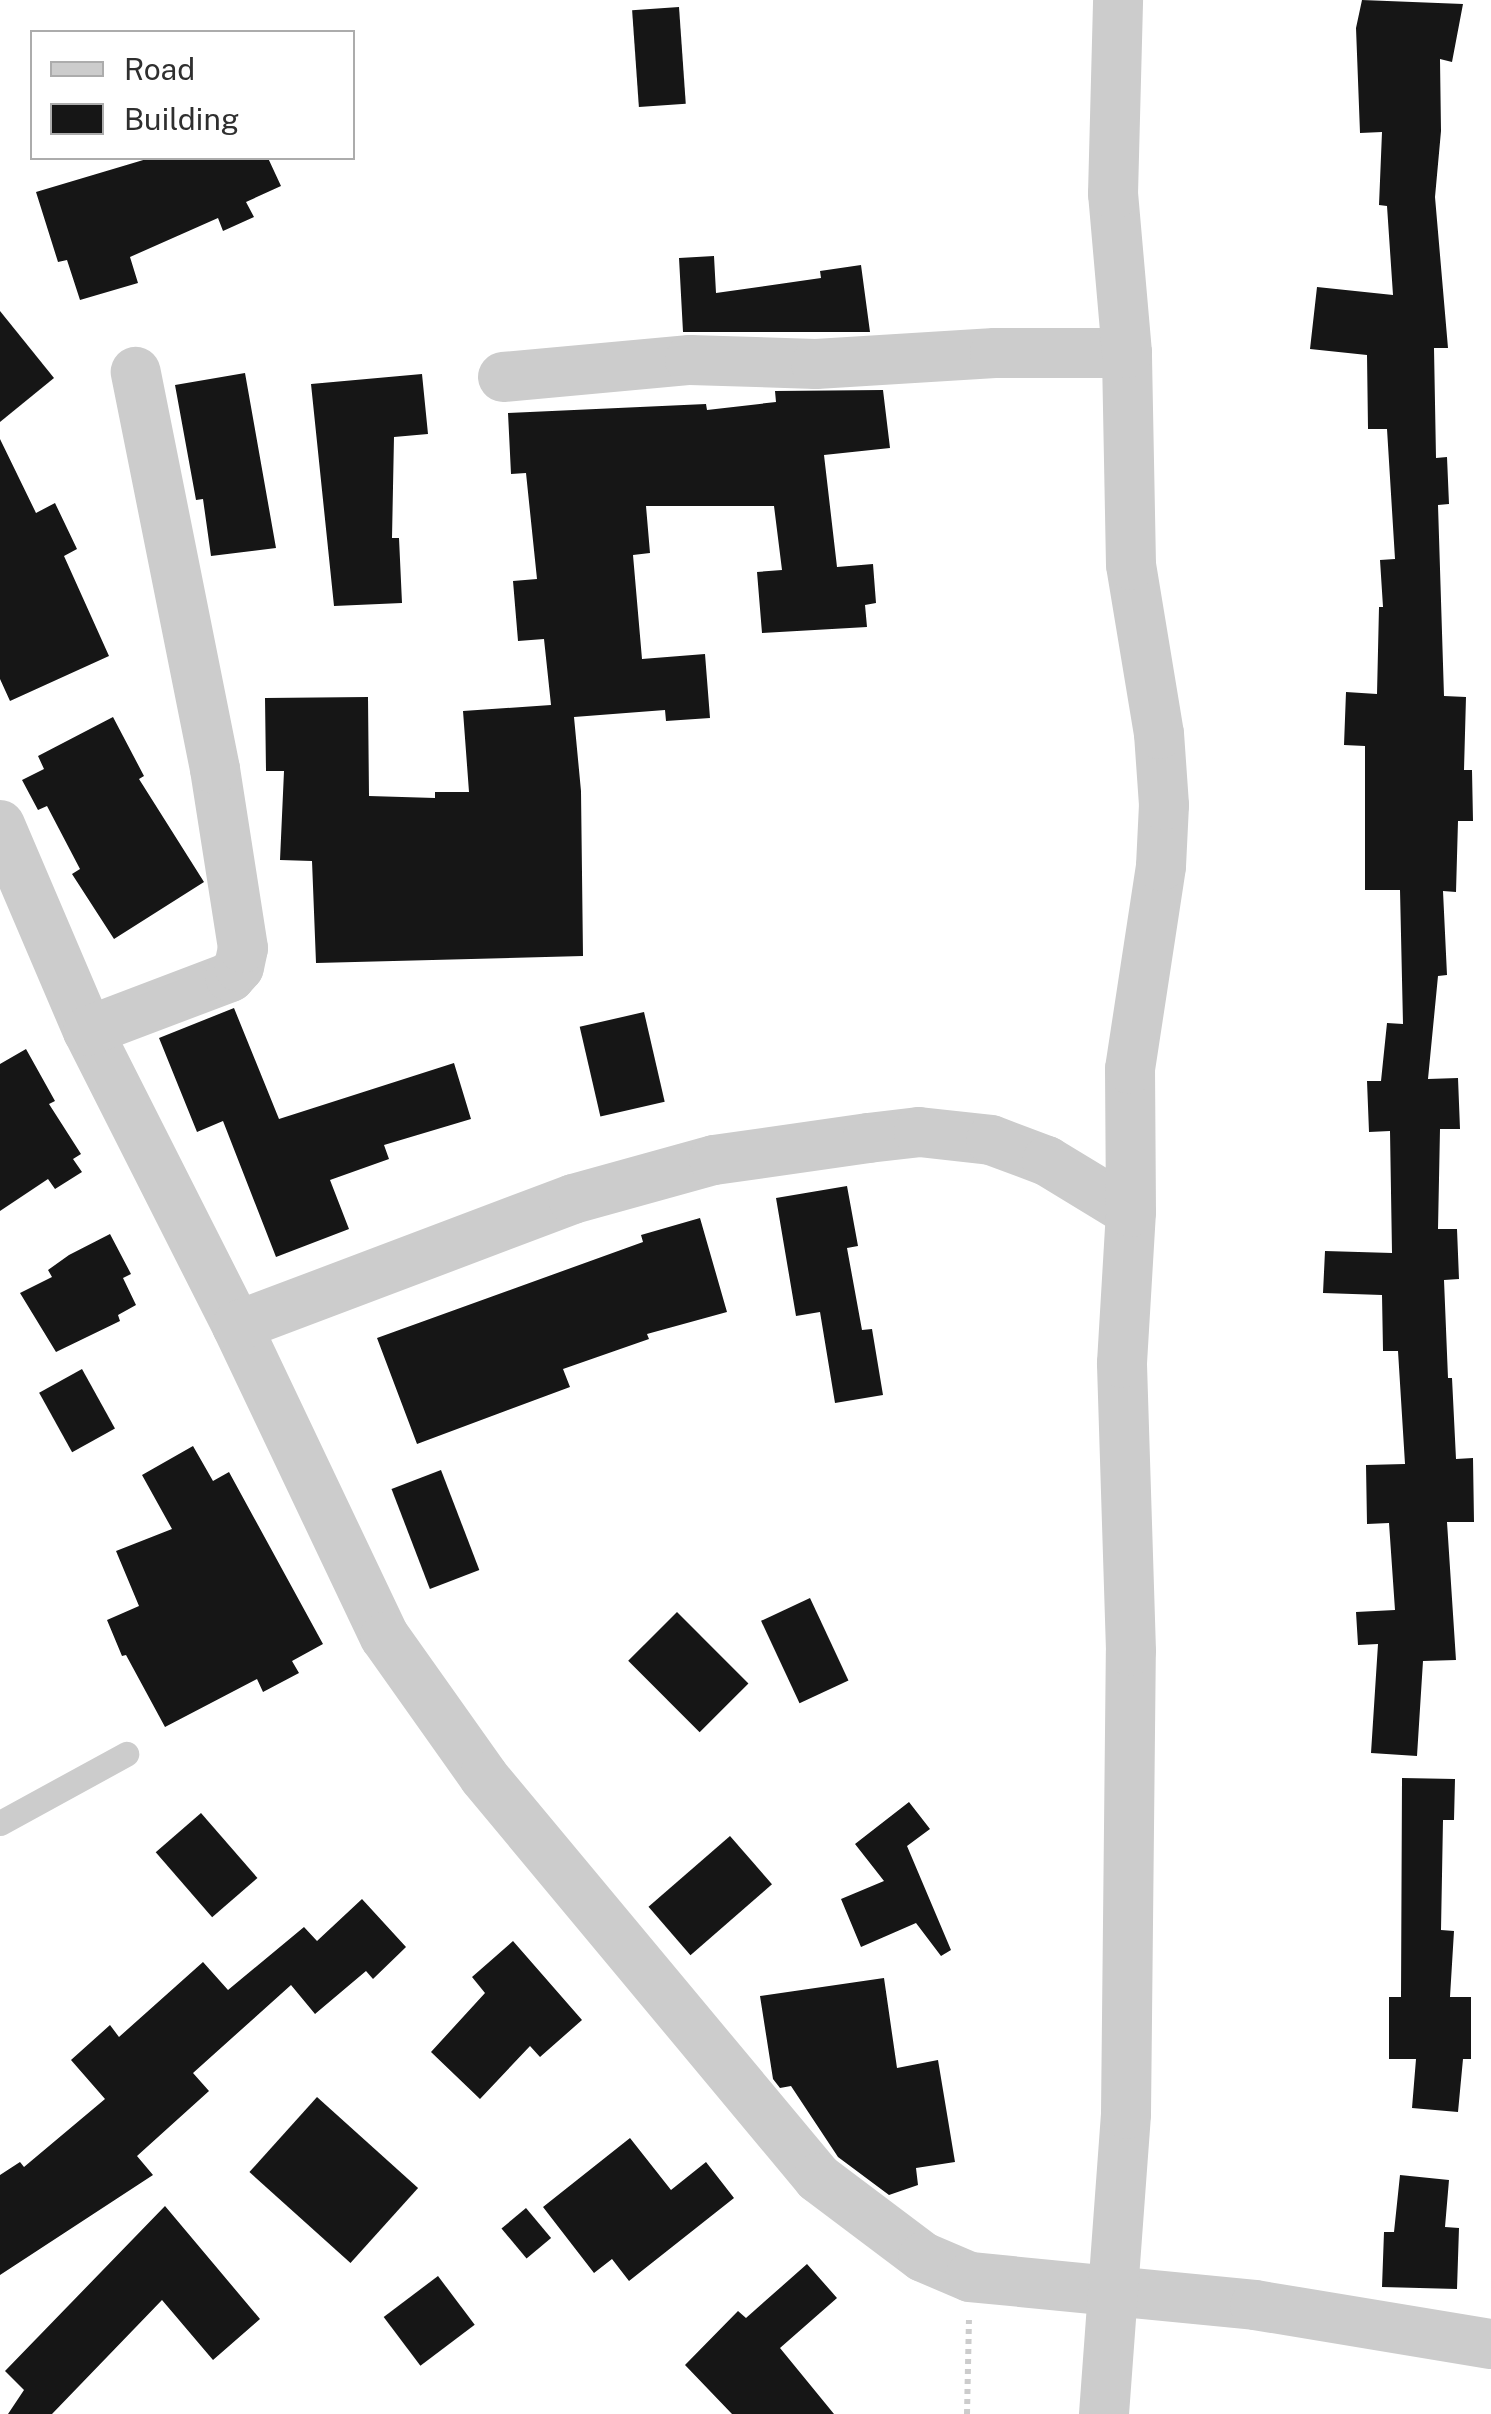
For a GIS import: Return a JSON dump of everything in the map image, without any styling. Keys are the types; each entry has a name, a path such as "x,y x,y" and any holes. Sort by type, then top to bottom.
{"street":[{"path":"1104,2414 1126,2114 1131,1651 1122,1363 1131,1212 1130,1069 1161,866 1164,805 1159,734 1132,565 1127,353 1113,194 1118,0"},
{"path":"503,377 690,360 816,364 995,353 1127,353"},
{"path":"88,1031 230,976 239,967 243,948 216,769 136,372"},
{"path":"0,825 88,1031 237,1326 385,1636 484,1778 818,2178 922,2257 970,2278 1255,2305 1491,2344"},
{"path":"237,1326 572,1199 714,1160 868,1138 919,1132 991,1140 1047,1162 1131,1212"}],"lane":[{"path":"0,1823 126,1754"}],"path":[{"path":"967,2414 970,2278"}],"building":[{"path":"1362,0 1463,4 1452,62 1440,59 1441,131 1435,197 1448,348 1434,348 1436,458 1447,457 1449,504 1438,505 1444,696 1466,697 1464,770 1472,770 1473,821 1458,821 1456,892 1443,891 1447,975 1438,976 1428,1079 1458,1078 1460,1129 1440,1129 1438,1229 1457,1229 1459,1279 1444,1280 1448,1378 1452,1378 1456,1459 1473,1458 1474,1522 1447,1522 1456,1660 1423,1661 1417,1756 1371,1753 1378,1644 1358,1645 1356,1612 1395,1610 1389,1523 1367,1524 1366,1465 1405,1464 1398,1351 1383,1351 1382,1295 1323,1293 1325,1251 1392,1253 1390,1131 1369,1132 1367,1081 1381,1081 1387,1023 1403,1024 1400,890 1365,890 1365,746 1344,745 1346,692 1377,694 1379,607 1383,607 1380,560 1395,559 1387,429 1368,429 1367,355 1310,349 1317,287 1393,295 1387,206 1379,205 1382,132 1360,133 1356,28"},
{"path":"679,7 686,104 639,107 632,10"},
{"path":"143,160 269,160 281,186 246,202 254,217 223,231 218,218 130,257 138,283 80,300 67,260 58,262 36,192"},
{"path":"714,256 716,293 821,278 820,271 861,265 870,332 683,332 679,258"},
{"path":"0,311 54,378 0,422"},
{"path":"245,373 276,548 211,556 203,499 196,500 175,385"},
{"path":"422,374 428,434 394,437 392,538 399,538 402,603 334,606 311,384"},
{"path":"883,390 890,448 824,455 837,567 873,564 876,603 865,605 867,627 762,633 757,572 782,570 774,506 646,506 650,553 633,555 642,659 705,654 710,718 666,721 665,710 574,717 581,791 583,956 316,963 312,861 280,860 284,771 266,771 265,698 368,697 369,796 435,798 435,792 469,792 463,711 551,705 544,639 518,641 513,581 537,579 526,473 511,474 508,413 706,404 707,410 776,402 775,391"},
{"path":"0,439 36,513 55,503 77,549 64,556 109,656 10,701 0,679"},
{"path":"113,717 144,776 139,779 204,882 114,939 72,874 80,869 47,806 38,810 22,780 44,769 38,756"},
{"path":"234,1008 279,1119 454,1063 471,1119 384,1145 389,1159 330,1180 349,1229 276,1257 223,1121 197,1132 159,1038"},
{"path":"644,1012 665,1102 600,1116 580,1027"},
{"path":"26,1049 55,1101 49,1104 81,1154 73,1159 82,1172 55,1189 48,1179 0,1211 0,1064"},
{"path":"847,1186 858,1246 847,1248 862,1330 872,1329 883,1395 835,1403 820,1312 796,1316 776,1198"},
{"path":"700,1218 727,1312 647,1334 649,1339 563,1369 570,1387 417,1444 377,1338 643,1242 641,1235"},
{"path":"110,1234 131,1274 123,1278 136,1305 118,1315 120,1321 56,1352 20,1293 52,1277 48,1270 69,1255"},
{"path":"82,1369 115,1428 72,1452 39,1393"},
{"path":"193,1446 213,1481 229,1472 323,1644 292,1661 299,1673 263,1692 257,1679 165,1727 126,1655 122,1656 107,1620 139,1606 116,1551 172,1529 142,1475"},
{"path":"441,1470 479,1570 430,1589 392,1489"},
{"path":"810,1598 848,1680 800,1703 761,1621"},
{"path":"677,1612 748,1683 700,1732 628,1661"},
{"path":"1402,1778 1455,1779 1454,1820 1443,1820 1441,1930 1454,1931 1450,1997 1471,1997 1471,2059 1463,2059 1458,2112 1412,2108 1416,2059 1389,2059 1389,1997 1401,1997"},
{"path":"909,1802 930,1829 907,1846 951,1950 941,1956 916,1923 861,1947 841,1899 884,1881 855,1844"},
{"path":"201,1813 257,1878 212,1917 156,1852"},
{"path":"730,1836 772,1884 690,1955 648,1907"},
{"path":"362,1899 406,1947 373,1979 366,1971 315,2014 291,1985 193,2073 209,2091 137,2156 153,2175 0,2275 0,2175 20,2162 24,2167 105,2099 71,2060 110,2025 119,2037 203,1962 228,1990 304,1927 317,1941"},
{"path":"513,1941 582,2020 540,2057 530,2046 480,2099 431,2052 485,1993 472,1977"},
{"path":"884,1978 897,2068 938,2060 955,2162 916,2168 918,2185 889,2195 838,2157 791,2086 780,2088 773,2079 760,1996"},
{"path":"317,2097 418,2188 350,2263 249,2172"},
{"path":"630,2138 671,2190 706,2162 734,2198 629,2281 612,2259 594,2273 543,2207"},
{"path":"1400,2175 1449,2180 1445,2227 1459,2228 1457,2289 1382,2287 1384,2232 1394,2232"},
{"path":"165,2206 260,2319 213,2360 162,2300 52,2414 8,2414 24,2390 5,2371"},
{"path":"526,2208 551,2238 527,2258 501,2229"},
{"path":"807,2264 837,2298 780,2348 834,2414 732,2414 685,2365 738,2311 746,2318"},
{"path":"438,2276 475,2325 420,2366 384,2317"}]}
